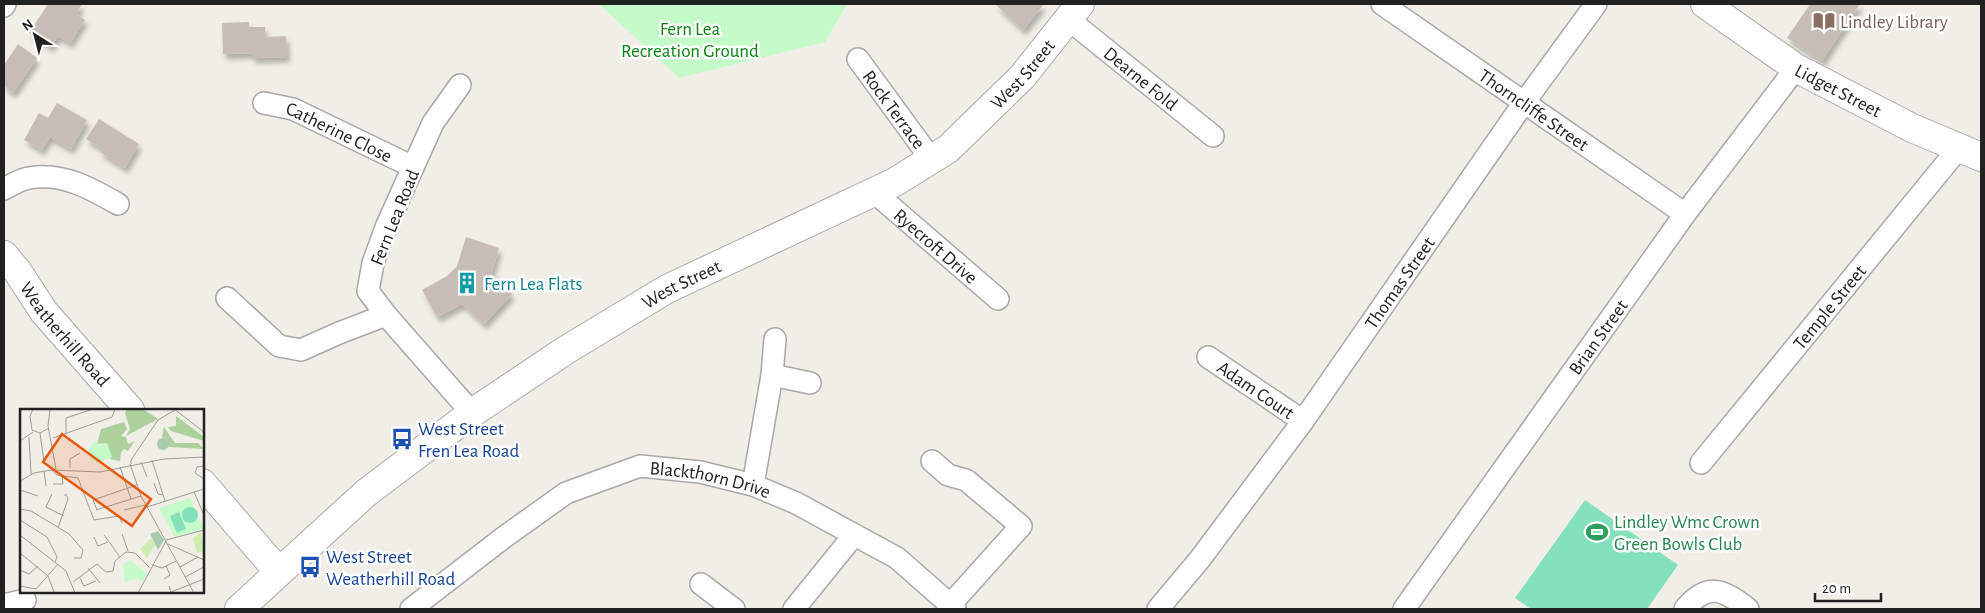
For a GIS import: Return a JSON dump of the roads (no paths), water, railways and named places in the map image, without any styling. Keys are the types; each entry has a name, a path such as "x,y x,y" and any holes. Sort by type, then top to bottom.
{"street":[{"name":"Thorncliffe Street","path":"1382,4 1524,104 1686,214"},
{"name":"Thomas Street","path":"1158,609 1200,559 1303,422 1524,104 1596,4"},
{"name":"Lidget Street","path":"1705,4 1796,68 1970,153"},
{"name":"Dearne Fold","path":"1074,11 1213,136"},
{"name":"West Street","path":"239,609 278,571 366,493 472,413 566,350 667,289 895,182 948,149 1022,77 1074,11"},
{"name":"Rock Terrace","path":"858,59 931,159"},
{"name":"Brian Street","path":"1404,609 1686,214 1796,68"},
{"name":"Fern Lea Road","path":"460,85 433,123 373,263 368,291 386,315 472,413"},
{"name":"Catherine Close","path":"264,103 293,109 413,168"},
{"name":"Temple Street","path":"1701,463 1970,153"},
{"path":"4,189 27,178 53,177 82,184 118,204"},
{"name":"Ryecroft Drive","path":"874,192 998,299"},
{"name":"Weatherhill Road","path":"4,255 18,272 44,312 129,409"},
{"path":"227,298 279,346 301,350 386,315"},
{"path":"753,485 772,375 775,339"},
{"name":"Adam Court","path":"1208,357 1303,422"},
{"path":"772,375 810,383"},
{"path":"932,461 948,475 966,480 1021,526 953,607"},
{"name":"Blackthorn Drive","path":"421,607 503,538 566,493 640,466 700,472 753,485 796,502 897,558 953,607"},
{"path":"204,486 278,571"},
{"path":"794,609 854,535"},
{"path":"701,584 734,609"},
{"path":"1685,609 1700,594 1709,591 1730,594 1748,609"},
{"path":"4,605 26,600"}],"place":[{"name":"Lindley Library","path":"1824,21"},
{"name":"Fern Lea Flats","path":"467,283"},
{"name":"West Street Fren Lea Road","path":"402,439"},
{"name":"Lindley Wmc Crown Green Bowls Club","path":"1597,532"},
{"name":"West Street Weatherhill Road","path":"310,567"}],"park label":[{"name":"Fern Lea Recreation Ground","path":"690,39"}]}
